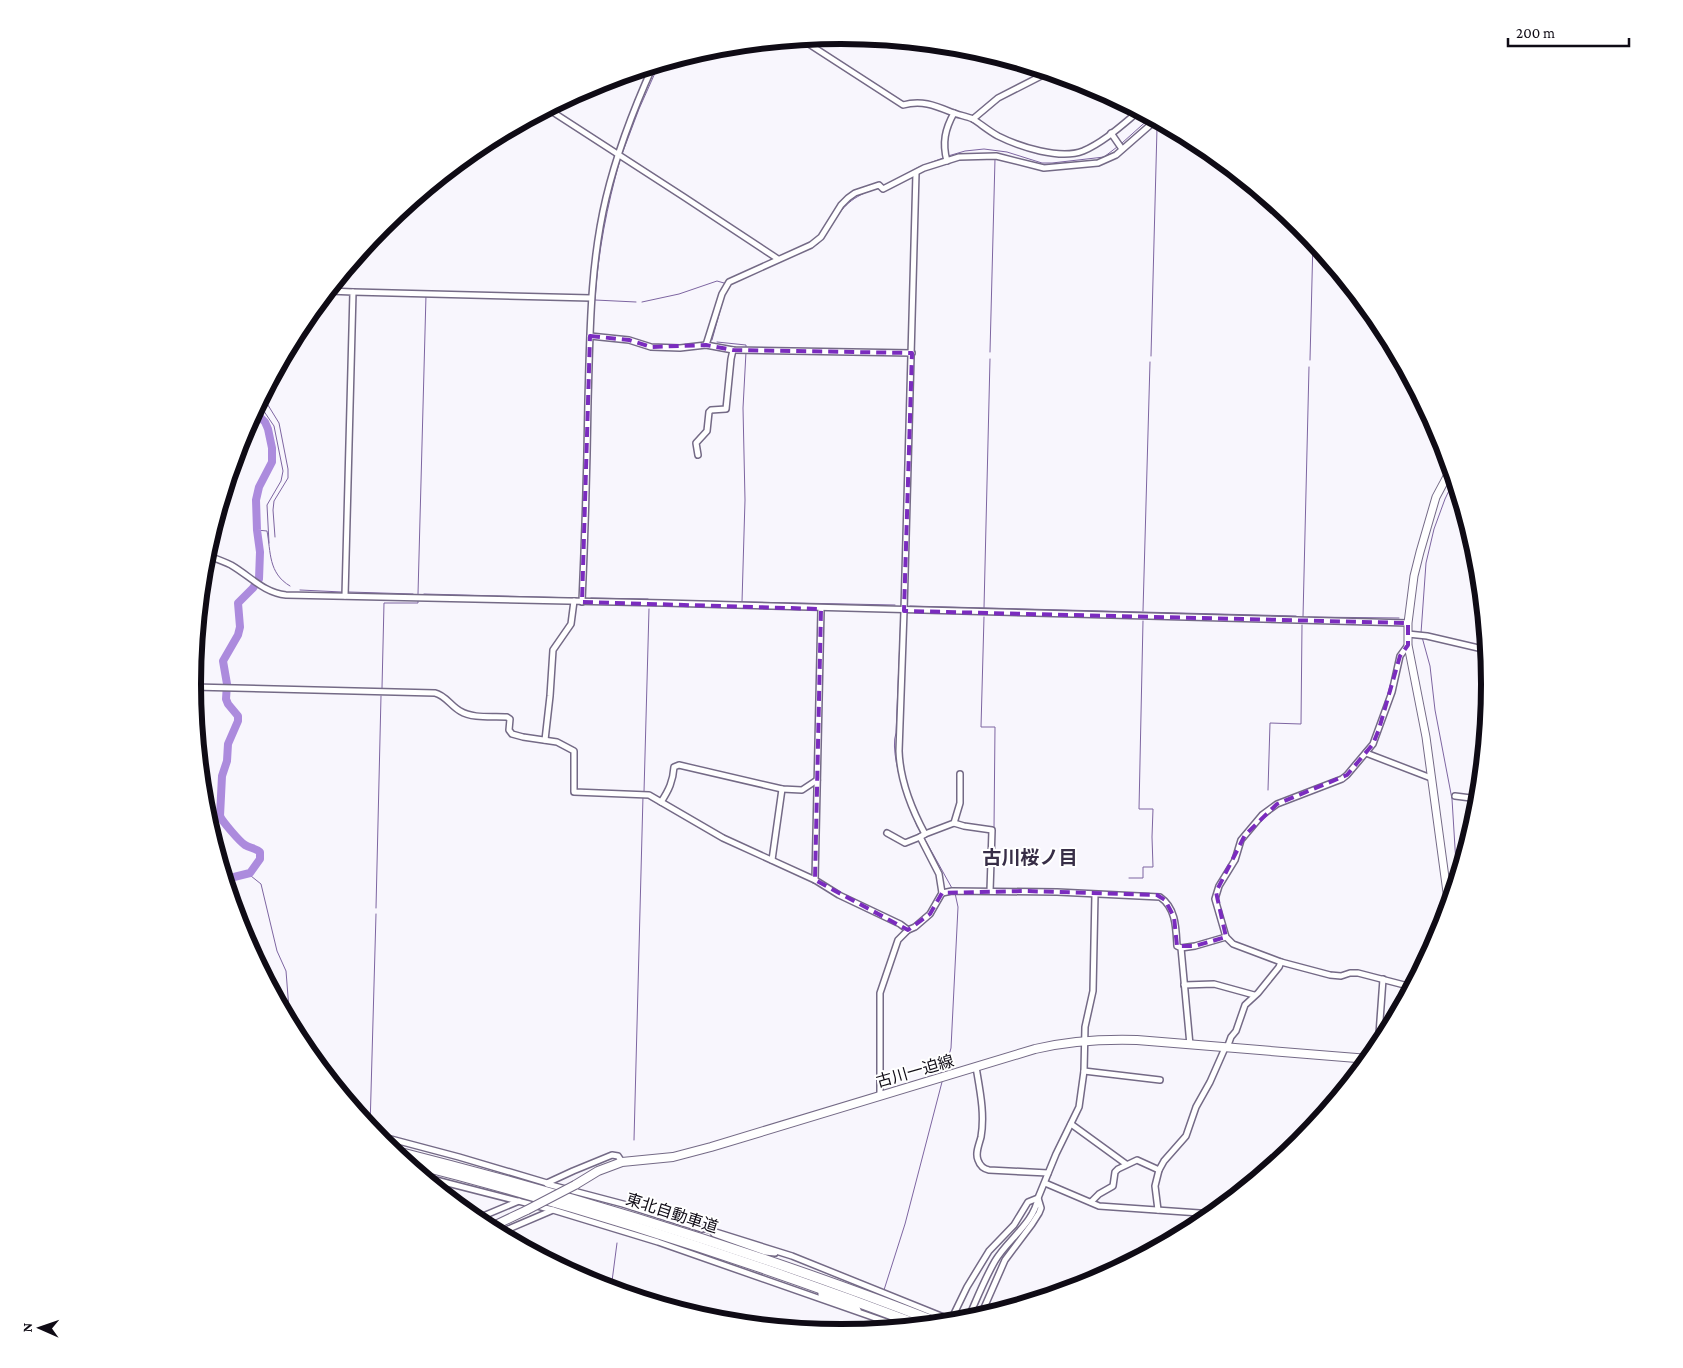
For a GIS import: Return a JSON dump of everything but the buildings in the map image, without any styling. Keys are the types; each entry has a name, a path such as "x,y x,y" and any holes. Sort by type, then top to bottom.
{"highway":[{"name":"東北自動車道","path":"408,1154 563,1195 679,1230 928,1318"},
{"name":"東北自動車道","path":"420,1166 560,1203 676,1239 907,1321"}],"main road":[{"name":"古川一迫線","path":"498,1224 575,1185 598,1171 622,1162 662,1159 685,1154 1043,1047 1068,1042 1085,1040 1137,1040 1361,1058"}],"street":[{"path":"809,45 903,105 914,102 931,104 973,120 991,132 1012,142 1052,153 1065,154 1084,150 1111,133 1133,115"},
{"path":"582,602 591,298 600,226 606,198 628,125 651,74"},
{"path":"973,120 998,98 1041,76"},
{"path":"554,112 778,259"},
{"path":"947,160 944,139 954,114"},
{"path":"706,345 725,287 733,279 817,241 841,206 855,193 879,184 883,190 924,168 959,157 996,156 1037,167 1053,168 1098,163 1116,155 1151,124"},
{"path":"1111,133 1122,149"},
{"path":"880,1096 880,993 898,940 930,914 942,894 939,874 909,800 899,760 916,173"},
{"path":"336,291 591,298"},
{"path":"345,596 353,292"},
{"path":"590,336 629,340 651,347 680,348 706,345 733,350 910,353"},
{"path":"698,455 696,443 707,431 709,412 711,410 726,409 730,359 733,350"},
{"path":"1447,477 1436,498 1420,552 1414,576 1408,623 1408,645 1426,737 1447,893"},
{"path":"214,559 233,566 261,586 278,594 1408,623"},
{"path":"545,740 550,696 552,650 571,624 574,601"},
{"path":"815,880 821,609"},
{"path":"1408,634 1427,636 1480,648"},
{"path":"1406,985 1354,972 1335,976 1281,962 1232,944 1226,937 1216,906 1216,892 1235,860 1244,835 1262,815 1276,804 1342,779 1373,744 1392,692 1400,656 1408,645"},
{"path":"201,687 435,693 439,694 455,708 469,715 507,717 510,719 512,734 559,742 574,751 574,792 644,794 723,838 815,880 839,895 900,924 908,930"},
{"path":"1366,753 1431,778"},
{"path":"661,802 671,787 674,767 679,765 782,789 802,790 817,780"},
{"path":"954,823 960,803 960,774"},
{"path":"772,860 782,789"},
{"path":"1455,796 1471,798"},
{"path":"887,833 905,843 954,823 992,830 990,891"},
{"path":"942,894 954,891 1033,891 1160,896 1165,900 1174,917 1177,946 1181,948 1190,1045"},
{"path":"972,1311 995,1261 1030,1217 1037,1204 1048,1173 1079,1107 1084,1071 1085,1027 1093,991 1095,894"},
{"path":"1181,948 1226,937"},
{"path":"1158,1210 1155,1186 1159,1170 1170,1153 1186,1136 1196,1107 1231,1037 1236,1031 1245,1005 1279,967 1281,962"},
{"path":"1379,1031 1383,979"},
{"path":"1184,984 1214,984 1254,996"},
{"path":"976,1067 983,1111 981,1137 977,1153 978,1161 983,1168 989,1170 1048,1173"},
{"path":"1084,1071 1160,1080"},
{"path":"1071,1124 1126,1164"},
{"path":"391,1139 623,1204 700,1228 738,1244 765,1252 792,1256"},
{"path":"547,1183 612,1155 618,1156 622,1162"},
{"path":"1091,1202 1099,1194 1111,1188 1114,1183 1115,1172 1126,1164 1137,1160 1159,1170"},
{"path":"438,1180 553,1210 640,1236 888,1323"},
{"path":"1045,1183 1099,1206 1201,1213"},
{"path":"984,1308 1005,1260 1039,1213 1038,1198"},
{"path":"957,1314 967,1287 989,1251 1014,1225 1028,1202 1038,1198"},
{"path":"486,1216 520,1201"},
{"path":"507,1229 553,1210"},
{"path":"700,1228 792,1256 942,1316"},
{"path":"697,1256 707,1256 733,1264 762,1275 768,1280"},
{"path":"828,1276 828,1274 858,1285 868,1286"},
{"path":"821,1293 820,1295 856,1307 860,1313"}],"highlighted area":[{"path":"590,336 629,340 651,347 706,345 733,350 912,353 904,611 1408,623 1408,645 1400,656 1373,744 1347,775 1277,804 1245,835 1216,892 1226,937 1195,946 1177,946 1174,917 1165,900 1157,895 1025,891 942,893 930,914 908,930 815,880 821,609 582,602"}],"waterway":[{"path":"622,154 655,72"},
{"path":"1122,143 1146,121"},
{"path":"1151,356 1156,127"},
{"path":"948,156 965,151 984,149 1007,152 1042,163 1052,163 1104,157 1117,147"},
{"path":"883,186 919,167 943,158"},
{"path":"990,352 995,159"},
{"path":"620,160 604,229 598,264 595,300 636,302"},
{"path":"911,266 913,177"},
{"path":"829,228 839,213 849,203 860,195 877,188"},
{"path":"811,248 823,238"},
{"path":"1310,360 1313,251"},
{"path":"642,302 679,294 717,281 724,283"},
{"path":"712,340 725,293"},
{"path":"418,594 426,295"},
{"path":"717,342 746,345 746,348"},
{"path":"742,602 745,500 743,408 746,352"},
{"path":"984,608 990,359"},
{"path":"1143,611 1150,362"},
{"path":"1303,617 1309,367"},
{"path":"266,402 279,423 288,469 288,478 274,501 275,537"},
{"path":"263,410 274,426 283,471 281,481 267,505 269,543"},
{"path":"231,878 250,873 260,859 260,852 243,843 227,827 220,816 222,776 227,761 228,744 238,721 238,716 226,699 227,684 223,661 238,635 240,627 238,603 259,579 260,552 256,500 259,487 272,462 272,448 268,429 260,417"},
{"path":"1421,633 1426,563 1434,529 1451,487"},
{"path":"257,530 267,531 274,568 283,581 290,586"},
{"path":"300,590 342,592"},
{"path":"349,592 413,594"},
{"path":"424,594 577,598"},
{"path":"591,598 648,599"},
{"path":"649,600 895,605"},
{"path":"382,688 384,603 418,603 418,601"},
{"path":"910,606 1296,616"},
{"path":"644,792 649,609"},
{"path":"901,614 894,746 904,791"},
{"path":"984,617 981,727 995,727 994,830"},
{"path":"1308,617 1399,618"},
{"path":"1129,878 1143,878 1143,867 1153,867 1153,809 1139,809 1143,621"},
{"path":"1268,790 1270,723 1301,724 1302,625"},
{"path":"1422,637 1430,666 1435,710 1452,799 1456,863"},
{"path":"376,908 381,696"},
{"path":"634,1140 643,796"},
{"path":"911,811 921,833"},
{"path":"923,836 953,890"},
{"path":"250,873 261,884 277,951 286,971 289,1007"},
{"path":"945,1070 951,1048 958,907 955,893"},
{"path":"370,1117 376,914"},
{"path":"884,1290 905,1224 942,1082"},
{"path":"612,1282 617,1243"}],"district":[{"name":"古川桜ノ目","path":"1030,857"}]}
